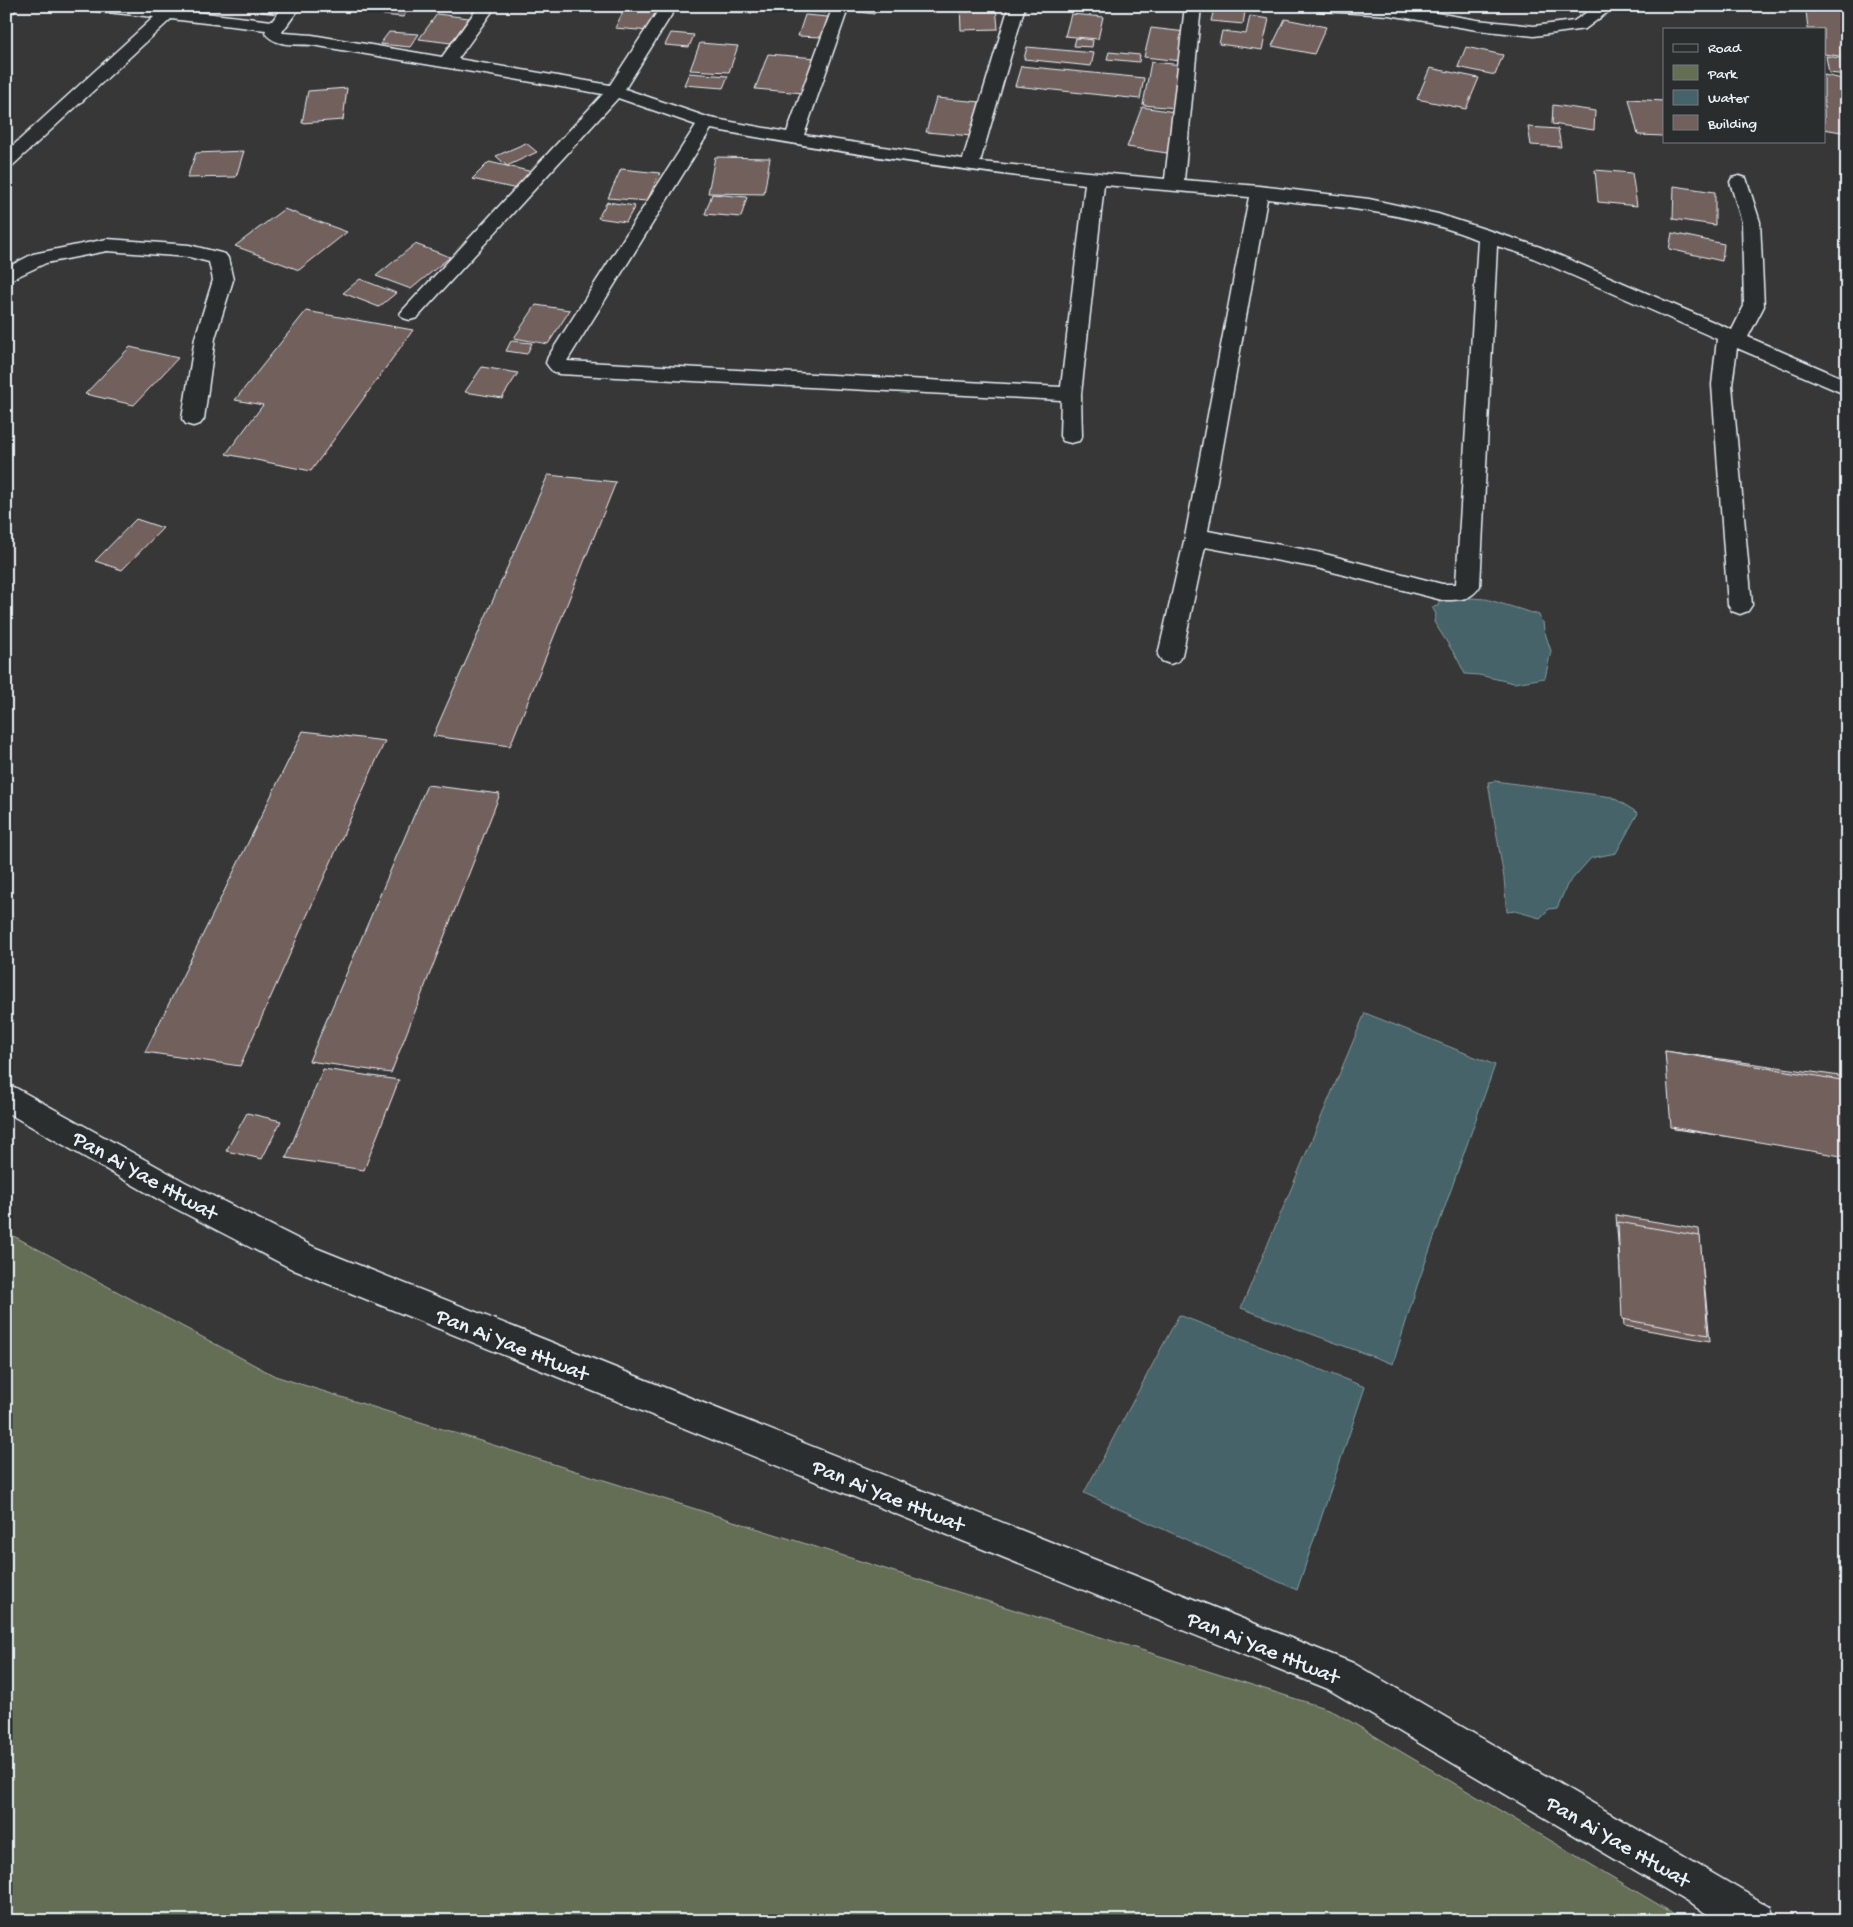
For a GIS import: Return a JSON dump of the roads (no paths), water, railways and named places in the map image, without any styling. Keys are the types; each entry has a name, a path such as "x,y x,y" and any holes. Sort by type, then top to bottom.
{"street":[{"path":"6,10 11,6"},
{"path":"102,6 276,26"},
{"path":"293,6 276,26 273,33 279,38 312,40 616,91 706,123 794,139 970,166 1095,179 1259,192 1369,205 1431,218 1533,250 1847,388"},
{"path":"447,62 488,6"},
{"path":"410,314 616,91 669,6"},
{"path":"794,139 841,6"},
{"path":"970,166 1017,6"},
{"path":"1174,185 1193,6"},
{"path":"1322,6 1389,10 1477,25 1534,31 1579,25 1608,6"},
{"path":"6,162 167,14"},
{"path":"706,123 558,357 556,363 559,367 1070,394"},
{"path":"1070,436 1070,394 1095,179"},
{"path":"1739,182 1751,222 1754,306 1733,338 1722,385 1740,605"},
{"path":"1170,655 1196,537 1259,192"},
{"path":"1196,537 1317,560 1442,592 1461,592 1468,586 1488,237"},
{"path":"6,276 40,258 107,245 189,251 218,258 224,280 204,338 193,419"},
{"name":"Pan Ai Yae Htwat","path":"6,1097 174,1192 305,1259 1340,1676 1756,1921"}],"water":[{"path":"1440,596 1486,599 1539,615 1543,622 1551,651 1545,678 1514,683 1479,675 1465,674 1434,622 1436,614 1432,607 1438,606"},
{"path":"1495,781 1612,797 1638,813 1616,853 1591,858 1567,885 1557,908 1549,909 1540,918 1515,911 1507,912 1504,878 1488,782"},
{"path":"1365,1013 1495,1065 1417,1286 1393,1364 1241,1308"},
{"path":"1179,1315 1365,1387 1297,1590 1084,1493"}]}
